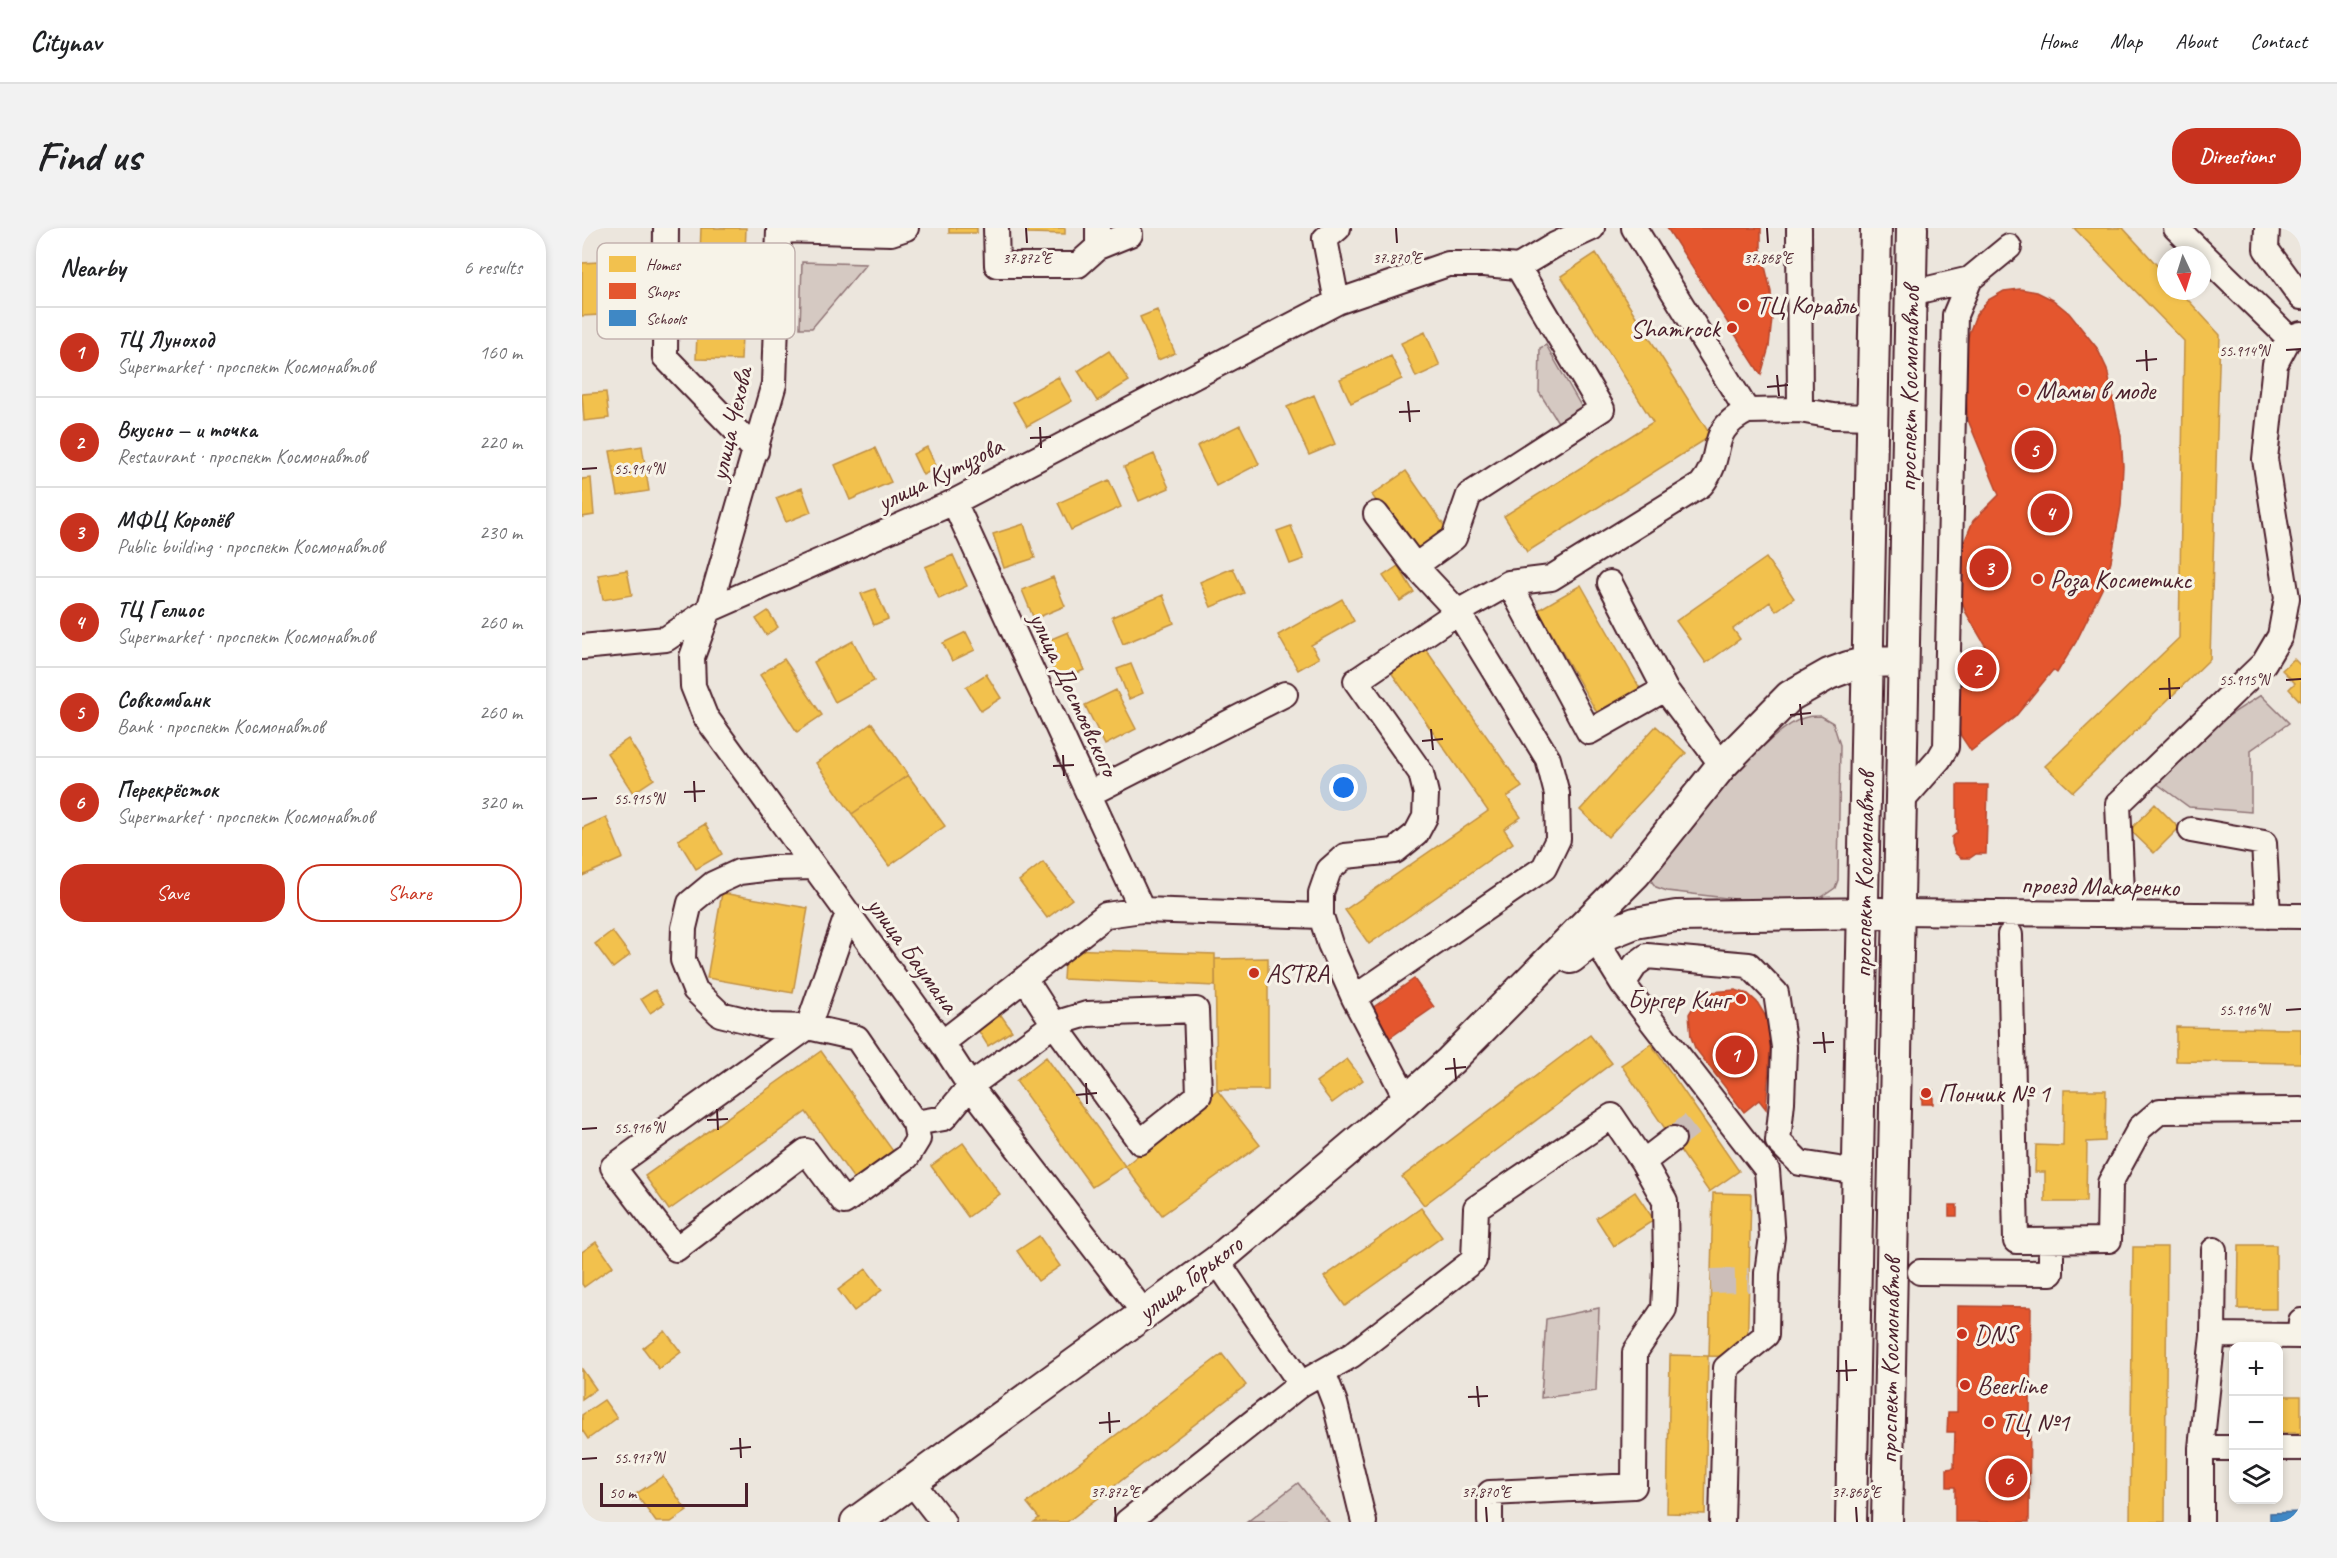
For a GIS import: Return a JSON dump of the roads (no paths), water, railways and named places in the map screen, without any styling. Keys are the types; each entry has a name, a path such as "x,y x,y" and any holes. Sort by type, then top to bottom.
{"main road":[{"name":"проспект Космонавтов","path":"1851,1522 1876,228"},
{"name":"проспект Космонавтов","path":"1887,1522 1912,228"},
{"path":"1504,1008 1636,873 1722,765 1790,696 1829,674 1868,662 1904,661"},
{"path":"1636,873 1641,891 1676,916"},
{"path":"1504,1008 1595,939 1635,923 1676,916 1898,912"},
{"name":"улица Горького","path":"856,1522 1217,1261 1407,1100 1504,1008"}],"street":[{"path":"666,228 666,243"},
{"name":"улица Чехова","path":"779,243 779,230 891,233 906,228"},
{"path":"996,228 997,265 1078,265 1098,237 1130,234"},
{"path":"1337,302 1325,239 1338,228"},
{"path":"1414,566 1454,538 1469,495 1602,409 1518,267 1555,245 1592,228"},
{"path":"1634,228 1747,411"},
{"path":"1799,228 1800,410"},
{"path":"2124,915 2118,804 2264,663 2280,636 2287,598 2265,459 2275,364 2295,336 2176,228"},
{"path":"2267,228 2265,249 2301,297"},
{"path":"1911,293 1970,279 2009,247"},
{"name":"улица Кутузова","path":"582,647 666,639 709,610 954,502 1337,302 1448,264 1518,267"},
{"path":"1901,802 1939,759 1946,747 1955,315 1970,279"},
{"path":"665,339 665,357 756,451"},
{"name":"улица Чехова","path":"709,610 774,384 775,339"},
{"path":"1407,1100 1354,998 1330,944 1321,916 1321,893 1329,870 1345,856 1395,851 1416,834 1425,817 1426,794 1420,773 1356,681 1458,612 1509,583 1551,579 1701,485 1710,474 1715,460 1717,441 1724,429 1734,418 1747,411 1800,410 1833,416 1873,417"},
{"name":"улица Достоевского","path":"954,502 1142,910"},
{"path":"1354,998 1544,868 1558,839 1557,794 1548,759 1458,612 1414,566 1376,514"},
{"path":"1509,583 1589,732 1665,689"},
{"path":"1610,583 1665,689 1722,765"},
{"name":"улица Баумана","path":"709,610 692,657 693,686 705,716 942,1043 970,1086 1144,1314"},
{"path":"1089,794 1285,694"},
{"path":"2191,830 2264,843 2268,916"},
{"path":"814,867 773,868 739,873 713,884 690,903 684,928 683,960 695,990 720,1014 769,1026 808,1027 857,1038 915,1123 918,1139 907,1157 844,1202 806,1151 676,1249 614,1167 808,1027 848,913"},
{"path":"942,1043 1106,915 1142,910 1321,916"},
{"name":"проезд Макаренко","path":"1898,912 2301,916"},
{"path":"2010,935 2016,1241 2109,1240 2110,1183 2140,1128 2160,1111 2301,1110"},
{"path":"1595,939 1709,1112 1767,1170 1772,1237 1767,1273 1766,1335 1726,1368 1722,1522"},
{"path":"1623,984 1636,964 1647,956 1749,966 1776,993 1784,1047 1778,1141 1800,1163 1858,1172"},
{"path":"915,1123 944,1118 970,1086 1054,1024 1087,1014 1196,1010 1199,1095 1140,1142 1054,1024 1025,979"},
{"path":"1127,1522 1301,1384 1353,1355 1474,1260 1476,1208 1612,1116 1643,1162 1665,1201 1664,1309 1635,1353 1634,1486 1490,1493 1490,1522"},
{"path":"1643,1162 1672,1139"},
{"path":"1920,1272 2051,1273 2051,1241"},
{"path":"2201,1522 2201,1448 2213,1335 2214,1250"},
{"path":"1217,1261 1301,1384"},
{"path":"2213,1335 2300,1336 2301,1321"},
{"path":"1323,1372 1335,1403 1364,1522"},
{"path":"2201,1448 2229,1448"},
{"path":"2283,1448 2301,1448"},
{"path":"911,1481 943,1522"}],"tunnel":[{"path":"1673,1139 1701,1117"},
{"path":"1711,1281 1749,1280"}],"place":[{"name":"ТЦ Корабль","path":"1744,305"},
{"name":"Shamrock","path":"1732,328"},
{"name":"Мамы в моде","path":"2024,390"},
{"name":"Совкомбанк","path":"2034,450"},
{"name":"ТЦ Гелиос","path":"2050,513"},
{"name":"МФЦ Королёв","path":"1989,568"},
{"name":"Роза Косметикс","path":"2038,579"},
{"name":"Вкусно — и точка","path":"1977,669"},
{"name":"ASTRA","path":"1254,973"},
{"name":"Бургер Кинг","path":"1741,999"},
{"name":"ТЦ Луноход","path":"1735,1055"},
{"name":"Пончик № 1","path":"1926,1093"},
{"name":"DNS","path":"1962,1334"},
{"name":"Beerline","path":"1965,1385"},
{"name":"ТЦ №1","path":"1989,1422"},
{"name":"Перекрёсток","path":"2008,1478"}]}
